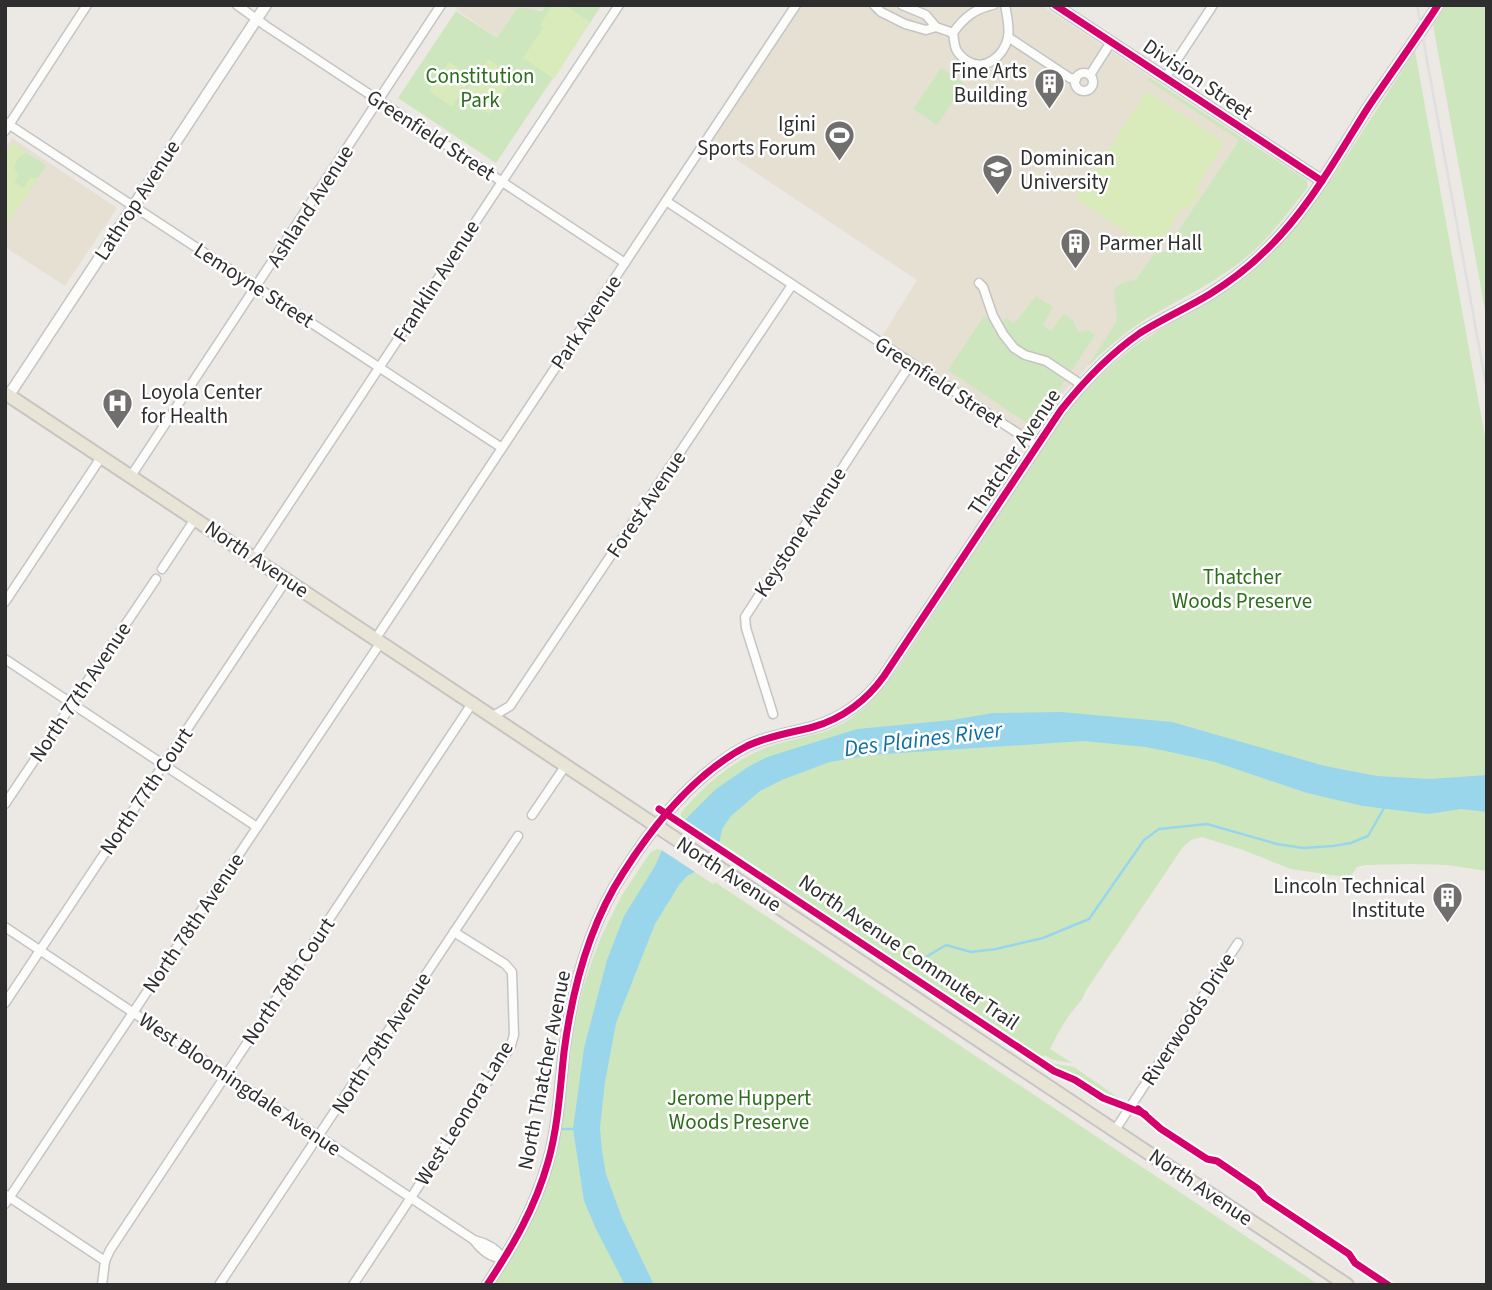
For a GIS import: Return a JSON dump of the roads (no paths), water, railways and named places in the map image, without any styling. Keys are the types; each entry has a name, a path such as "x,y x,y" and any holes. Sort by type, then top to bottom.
{"main road":[{"name":"North Avenue","path":"6,396 102,456 1347,1285"}],"street":[{"path":"7,126 88,5"},
{"name":"Greenfield Street","path":"237,5 625,263"},
{"name":"Lathrop Avenue","path":"6,396 265,5"},
{"name":"Ashland Avenue","path":"131,476 442,5"},
{"name":"Franklin Avenue","path":"254,557 619,5"},
{"name":"Park Avenue","path":"379,640 502,448 796,5"},
{"path":"874,5 881,12 905,24 926,30 936,27"},
{"path":"902,5 926,15 936,27 953,33"},
{"path":"993,5 970,14 953,33 960,55 979,65 991,62 1000,55 1008,37 1005,5"},
{"name":"Division Street","path":"1055,5 1322,181"},
{"path":"1165,78 1213,5"},
{"name":"Thatcher Avenue","path":"657,826 695,783 728,757 771,736 824,724 862,701 884,676 1037,446 1082,385 1129,342 1231,280 1262,254 1298,215 1438,5"},
{"path":"1008,37 1070,78 1076,79 1082,74 1090,75"},
{"path":"1090,75 1111,42"},
{"path":"1076,79 1077,88 1087,91 1092,88 1094,82 1090,75"},
{"name":"Lemoyne Street","path":"7,126 133,205 502,448"},
{"name":"Greenfield Street","path":"666,201 1037,446"},
{"path":"979,283 983,287 993,316 1014,348 1025,355 1046,361 1082,385"},
{"name":"Forest Avenue","path":"493,716 510,706 792,285"},
{"name":"Keystone Avenue","path":"773,714 745,617 911,363"},
{"path":"5,602 102,456"},
{"path":"162,569 195,519"},
{"name":"North 77th Avenue","path":"5,804 156,579"},
{"name":"North 77th Court","path":"5,1003 287,579"},
{"name":"North 78th Avenue","path":"7,1198 257,827 379,640"},
{"path":"5,659 257,827"},
{"name":"North 78th Court","path":"105,1261 473,702"},
{"path":"532,815 566,765"},
{"name":"North Thatcher Avenue","path":"487,1285 523,1228 548,1162 556,1125 570,1014 584,955 621,875 657,826"},
{"name":"North 79th Avenue","path":"219,1285 518,836"},
{"name":"West Bloomingdale Avenue","path":"5,927 474,1240 485,1242 505,1259"},
{"name":"West Leonora Lane","path":"411,1198 509,1048 514,1035 512,972 505,964 454,932"},
{"name":"Riverwoods Drive","path":"1115,1130 1238,943"},
{"path":"7,1198 105,1261 102,1285"},
{"path":"354,1285 411,1198"}],"water":[{"name":"Des Plaines River","path":"1061,712 1172,722 1325,766 1377,776 1430,779 1487,775 1487,812 1461,809 1428,814 1363,806 1307,793 1215,762 1146,747 1083,741 870,755 830,762 760,791 731,816 722,829 719,845 695,872 679,885 655,924 616,1023 605,1082 600,1128 602,1151 606,1174 622,1218 654,1285 625,1285 584,1201 573,1129 584,1048 607,960 624,916 662,850 685,820 716,789 767,757 857,729 952,720 993,713"}],"waterway":[{"path":"921,960 946,945 971,952 996,949 1043,938 1089,919 1144,840 1159,829 1207,824 1277,844 1303,848 1333,846 1368,836 1384,808"},
{"path":"562,1129 573,1129"}],"railway":[{"path":"1417,5 1487,390"}],"place":[{"name":"Fine Arts Building","path":"1050,110"},
{"name":"Igini Sports Forum","path":"839,163"},
{"name":"Dominican University","path":"997,197"},
{"name":"Parmer Hall","path":"1076,270"},
{"name":"Loyola Center for Health","path":"118,431"},
{"name":"Lincoln Technical Institute","path":"1448,925"}],"park label":[{"name":"Constitution Park","path":"480,88"},
{"name":"Thatcher Woods Preserve","path":"1242,589"},
{"name":"Jerome Huppert Woods Preserve","path":"739,1110"}]}
